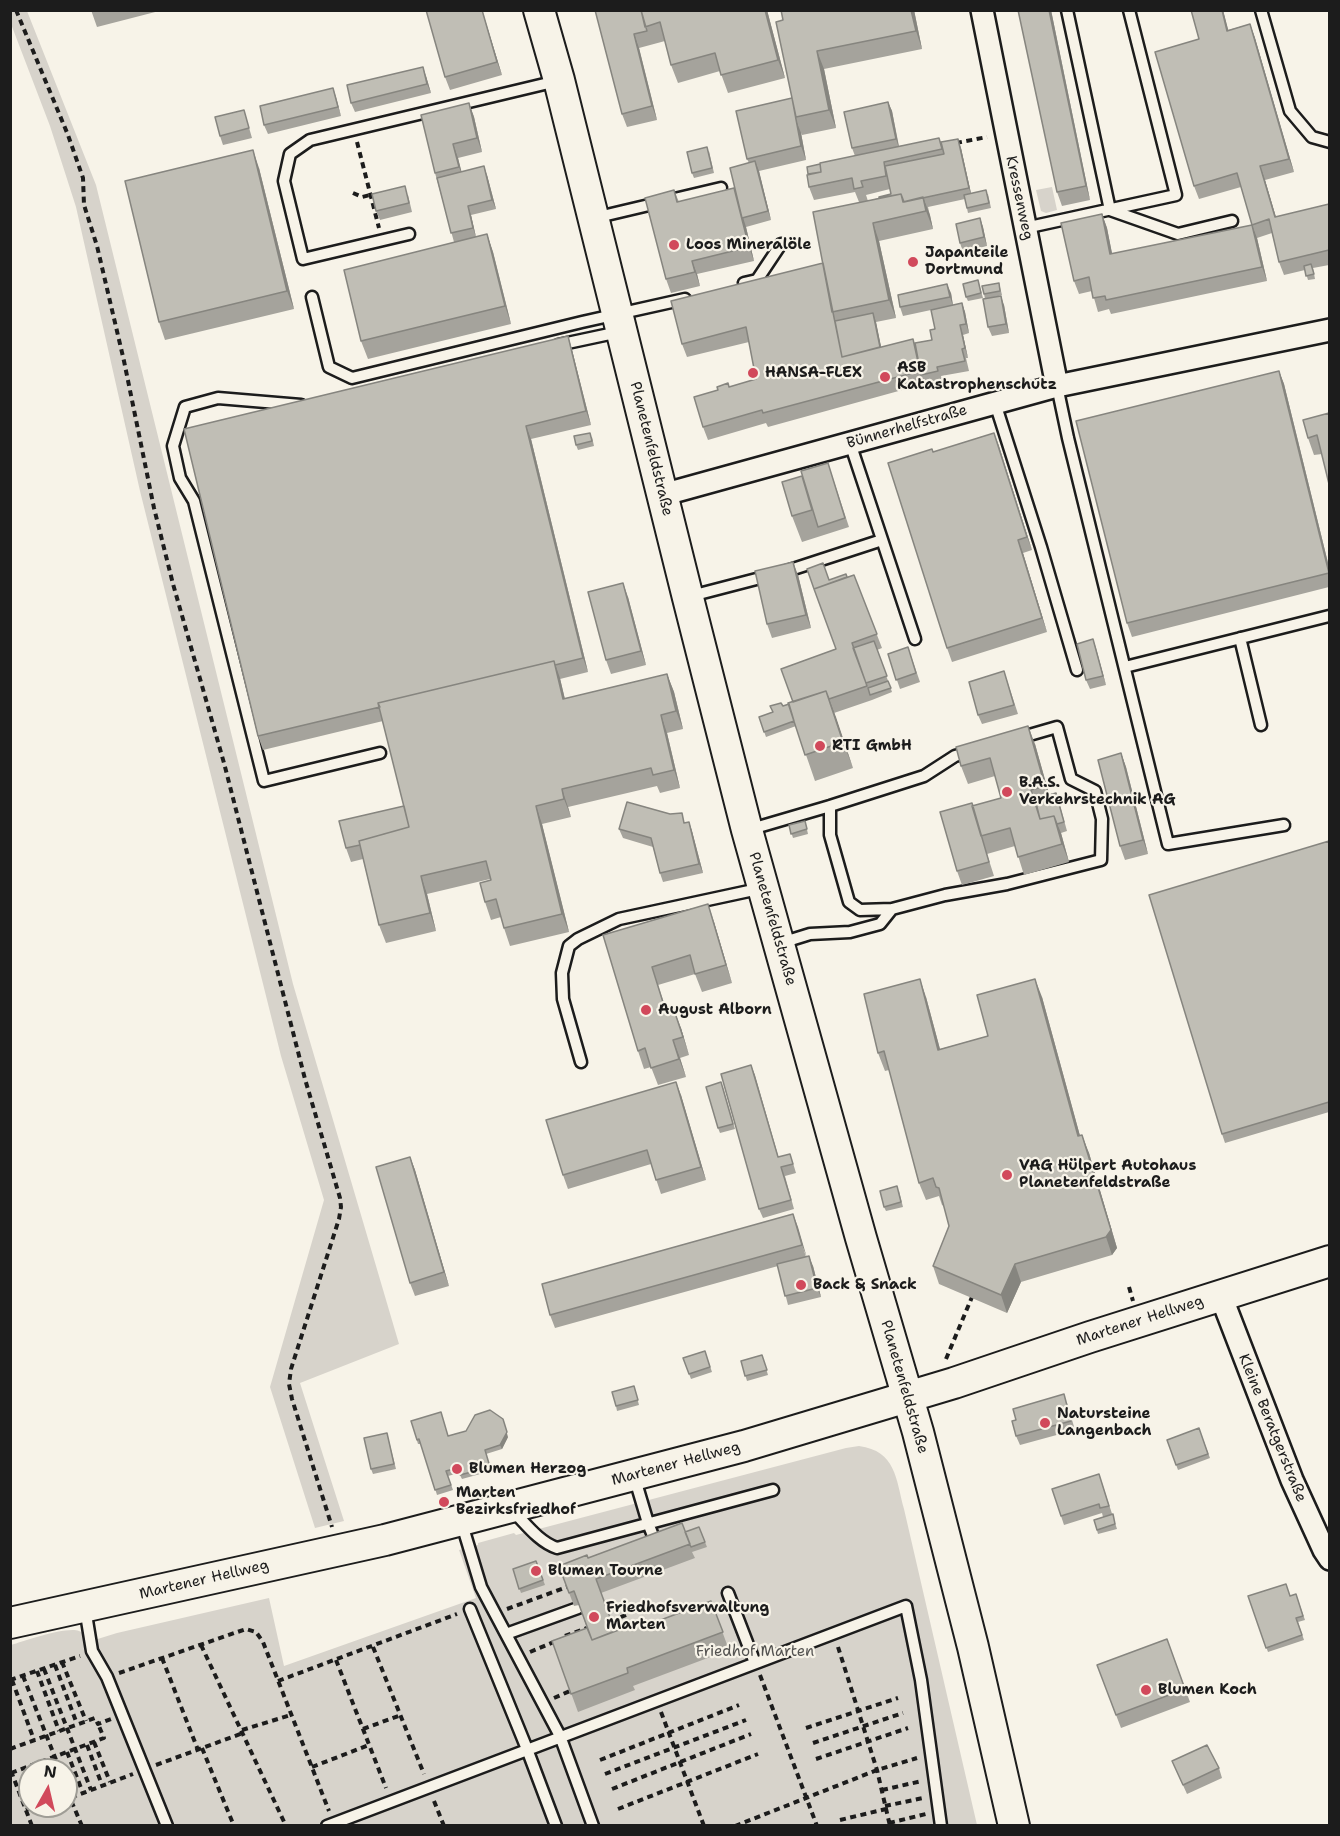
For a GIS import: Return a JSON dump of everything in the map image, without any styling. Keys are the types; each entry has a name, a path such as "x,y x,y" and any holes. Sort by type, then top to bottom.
{"street":[{"name":"Planetenfeldstraße","path":"539,10 559,80 747,830 918,1432 973,1647 1014,1826"},
{"name":"Kressenweg","path":"982,10 1058,386"},
{"name":"Bünnerhelfstraße","path":"662,495 1058,386 1329,330"},
{"name":"Martener Hellweg","path":"10,1623 338,1550 510,1508 744,1446 954,1383 1329,1261"},
{"name":"Kleine Beratgerstraße","path":"1221,1296 1292,1480 1329,1559"}],"lane":[{"path":"1067,10 1110,210"},
{"path":"1025,228 1176,195 1129,10"},
{"path":"1260,10 1290,111 1312,137 1329,142"},
{"path":"409,234 303,259 284,181 290,154 310,140 559,80"},
{"path":"594,218 721,188"},
{"path":"1110,210 1178,234 1232,221"},
{"path":"736,285 757,280 781,244"},
{"path":"312,297 329,367 352,378 620,323"},
{"path":"549,347 694,297"},
{"path":"1058,386 1071,449 1168,844 1284,825"},
{"path":"308,405 218,398 185,407 173,446 180,478 194,501 264,781 380,753"},
{"path":"995,403 1077,670"},
{"path":"850,443 915,639"},
{"path":"687,597 795,569 882,540"},
{"path":"1125,667 1329,616"},
{"path":"1240,638 1261,725"},
{"path":"830,806 830,835 849,902 860,910 892,909 945,895 1007,884 1101,860 1102,819 1095,791 1071,779 1057,727 1011,740"},
{"path":"747,830 924,776 955,756 977,749"},
{"path":"581,1062 563,999 562,973 569,946 578,939 619,920 763,888"},
{"path":"778,943 810,934 850,932 880,924 892,909"},
{"path":"633,1475 658,1547"},
{"path":"510,1508 538,1537 548,1545 557,1548 773,1490"},
{"path":"461,1520 481,1587 560,1736 593,1826"},
{"path":"728,1593 755,1663"},
{"path":"85,1606 92,1652 107,1677 167,1826"},
{"path":"330,1824 906,1606 921,1680 941,1826"},
{"path":"506,1634 578,1608"},
{"path":"470,1609 556,1826"}],"path":[{"path":"16,10 68,135 83,178 84,205 97,246 124,362 172,584 224,764 304,1079 340,1198 341,1207 337,1226 291,1369 289,1384 338,1550"},
{"path":"354,130 382,240"},
{"path":"950,144 1006,134"},
{"path":"353,193 362,197 370,195"},
{"path":"1129,1287 1133,1301"},
{"path":"946,1359 972,1298"},
{"path":"495,1614 567,1587"},
{"path":"278,1681 470,1609"},
{"path":"611,1620 626,1615"},
{"path":"518,1658 587,1628"},
{"path":"107,1677 246,1629 256,1632 263,1642 312,1767 330,1824"},
{"path":"833,1632 877,1770 889,1825 939,1811"},
{"path":"201,1645 286,1826"},
{"path":"373,1647 444,1826"},
{"path":"34,1740 11,1680 92,1652"},
{"path":"162,1658 234,1826"},
{"path":"336,1660 391,1801"},
{"path":"62,1662 86,1721"},
{"path":"755,1663 817,1826"},
{"path":"55,1665 77,1724"},
{"path":"44,1669 91,1790"},
{"path":"37,1671 59,1731"},
{"path":"23,1676 54,1756"},
{"path":"806,1728 898,1698"},
{"path":"657,1700 704,1826"},
{"path":"600,1760 739,1705"},
{"path":"813,1743 903,1713"},
{"path":"98,1724 123,1715"},
{"path":"242,1730 291,1715"},
{"path":"363,1729 401,1715"},
{"path":"10,1749 95,1718 104,1738 11,1772 18,1790"},
{"path":"605,1774 746,1720"},
{"path":"816,1758 908,1728"},
{"path":"612,1789 751,1734"},
{"path":"94,1742 110,1782"},
{"path":"87,1745 102,1785"},
{"path":"312,1767 369,1745"},
{"path":"68,1752 83,1793"},
{"path":"618,1809 758,1754"},
{"path":"735,1826 877,1770 932,1754"},
{"path":"882,1790 935,1779"},
{"path":"840,1820 937,1796"}],"green space":[{"path":"11,10 27,11 96,185 293,984 399,1344 300,1383 344,1521 315,1528 270,1387 324,1200 281,1056 140,491 76,207 50,126 11,24"},
{"path":"1052,187 1057,210 1046,213 1041,211 1036,190"},
{"name":"Friedhof Marten","path":"859,1446 881,1454 896,1477 977,1825 11,1826 11,1645 73,1630 82,1633 88,1642 117,1633 269,1598 284,1666 476,1598 459,1550 514,1533 516,1535 846,1448"}],"building":[{"path":"426,10 482,10 497,62 445,77"},
{"path":"595,10 641,10 647,31 634,34 652,106 622,114"},
{"path":"641,10 765,10 778,60 721,75 715,53 671,65 660,22 645,27"},
{"path":"781,10 911,10 916,31 817,51 829,110 796,117 776,22 783,20"},
{"path":"1018,10 1049,10 1086,186 1057,192"},
{"path":"1191,10 1222,10 1227,31 1250,24 1289,159 1260,166 1275,217 1329,204 1329,250 1279,262 1269,219 1252,225 1237,173 1194,186 1155,52 1199,39"},
{"path":"423,67 427,84 351,103 347,85"},
{"path":"333,88 338,107 264,125 260,106"},
{"path":"792,98 801,146 747,159 736,111"},
{"path":"888,102 896,139 852,148 844,112"},
{"path":"469,103 477,138 453,144 459,167 435,173 421,115"},
{"path":"244,110 249,128 220,136 215,117"},
{"path":"939,138 942,149 884,162 886,176 861,181 863,187 854,189 852,178 809,187 807,175 821,172 820,163"},
{"path":"958,139 969,188 904,202 901,194 879,198 891,194 885,166 944,154 941,142"},
{"path":"707,147 712,168 692,173 687,152"},
{"path":"253,150 287,291 159,322 125,181"},
{"path":"755,161 768,211 742,218 730,168"},
{"path":"820,164 821,172 808,174 807,167"},
{"path":"484,166 492,200 468,206 473,228 451,233 437,178"},
{"path":"405,186 409,203 376,211 372,194"},
{"path":"734,188 749,247 692,261 695,272 666,279 645,198 674,190 677,202"},
{"path":"986,190 989,203 967,208 964,195"},
{"path":"901,194 903,202 923,197 926,211 873,223 889,300 832,312 813,212"},
{"path":"1102,214 1110,254 1252,225 1262,267 1106,300 1105,296 1093,298 1089,277 1074,281 1061,223"},
{"path":"980,218 984,237 960,243 956,224"},
{"path":"487,234 505,306 361,341 344,270"},
{"path":"823,263 842,357 913,339 920,371 703,427 694,397 718,390 717,387 728,383 729,387 756,379 746,327 682,344 671,301"},
{"path":"1311,264 1314,274 1306,276 1304,266"},
{"path":"978,280 981,293 966,297 963,284"},
{"path":"999,283 1000,291 984,294 982,286"},
{"path":"947,284 950,297 900,307 898,295"},
{"path":"1001,296 1006,324 988,327 983,299"},
{"path":"962,303 966,324 960,325 965,361 937,367 938,371 921,375 915,343 932,340 930,330 935,329 931,310"},
{"path":"873,313 880,347 842,357 835,321"},
{"path":"568,336 586,411 526,426 583,658 555,665 554,661 378,703 380,707 258,736 184,429"},
{"path":"1279,371 1329,573 1127,623 1076,421"},
{"path":"1329,413 1329,484 1317,435 1308,438 1303,420"},
{"path":"590,433 592,441 576,445 574,436"},
{"path":"994,433 1027,537 1018,540 1042,618 947,648 888,463"},
{"path":"828,463 845,518 818,527 801,471"},
{"path":"802,476 812,510 792,516 782,482"},
{"path":"793,562 806,615 767,624 755,571"},
{"path":"823,563 829,580 846,574 847,577 814,589 807,569"},
{"path":"854,575 877,634 852,643 867,686 829,699 826,691 793,702 781,669 836,649 814,589"},
{"path":"623,583 641,651 606,660 588,592"},
{"path":"1093,639 1103,676 1086,680 1077,644"},
{"path":"874,641 887,676 866,683 853,648"},
{"path":"908,647 916,673 896,680 888,654"},
{"path":"554,661 563,699 667,674 676,711 661,715 674,770 653,775 651,768 562,789 564,799 536,806 562,914 504,928 496,899 485,902 480,883 491,880 486,861 421,876 430,913 379,925 359,841 409,827 378,703"},
{"path":"1004,671 1014,705 978,715 969,682"},
{"path":"888,681 891,688 870,695 868,688"},
{"path":"826,691 843,742 805,755 788,703"},
{"path":"781,703 783,706 789,704 794,721 764,732 759,717 773,712 770,706"},
{"path":"1028,726 1045,786 1031,790 1040,819 1054,816 1062,844 1018,857 1010,828 981,836 972,806 1001,798 990,758 961,766 956,747"},
{"path":"1121,753 1143,840 1120,846 1098,760"},
{"path":"1056,793 1064,822 1057,824 1054,816 1040,819 1035,799"},
{"path":"627,802 670,814 682,813 684,823 689,822 699,864 660,873 651,838 619,829"},
{"path":"972,803 989,862 957,871 940,812"},
{"path":"404,806 409,827 359,841 360,845 346,848 339,821"},
{"path":"805,821 807,829 791,834 789,825"},
{"path":"1329,841 1329,1102 1222,1134 1149,895"},
{"name":"August Alborn","path":"708,904 726,965 695,974 690,955 652,967 666,1012 674,1010 683,1037 673,1040 679,1059 651,1068 645,1048 638,1051 603,935"},
{"name":"VAG Hülpert Autohaus Planetenfeldstraße","path":"920,979 938,1050 988,1036 977,995 1035,979 1078,1136 1082,1135 1111,1230 1106,1237 1015,1264 1001,1295 933,1266 949,1226 939,1188 936,1187 933,1178 919,1183 884,1051 878,1053 864,994"},
{"path":"751,1065 778,1157 790,1154 793,1164 781,1167 791,1200 759,1209 721,1074"},
{"path":"676,1082 701,1167 656,1180 647,1150 563,1175 546,1120"},
{"path":"721,1082 733,1124 718,1128 706,1087"},
{"path":"410,1157 444,1272 410,1283 376,1167"},
{"path":"897,1186 901,1202 884,1207 880,1191"},
{"path":"793,1214 802,1245 550,1315 542,1284"},
{"name":"Back & Snack","path":"809,1256 817,1288 785,1296 777,1264"},
{"path":"705,1351 710,1367 689,1374 683,1358"},
{"path":"762,1355 767,1370 745,1376 741,1361"},
{"path":"634,1386 638,1400 616,1406 612,1392"},
{"name":"Natursteine Langenbach","path":"1064,1394 1071,1421 1016,1436 1012,1421 1016,1420 1013,1409"},
{"path":"490,1410 503,1419 507,1432 500,1445 485,1450 490,1467 460,1475 457,1468 446,1471 451,1485 435,1490 411,1421 441,1412 448,1436 466,1431 475,1415"},
{"path":"1199,1428 1208,1454 1176,1465 1167,1440"},
{"path":"387,1433 394,1464 371,1469 364,1438"},
{"path":"1099,1474 1109,1506 1100,1508 1099,1504 1061,1516 1052,1489"},
{"path":"1113,1514 1115,1524 1097,1530 1094,1520"},
{"path":"682,1523 690,1544 596,1579 615,1631 592,1640 574,1591 569,1593 559,1566 587,1555 588,1558"},
{"path":"699,1527 705,1542 691,1547 685,1532"},
{"path":"536,1561 543,1580 519,1589 513,1569"},
{"path":"1286,1584 1290,1596 1296,1594 1303,1616 1296,1618 1302,1635 1266,1648 1248,1596"},
{"path":"711,1601 723,1632 627,1668 628,1673 571,1694 552,1641 587,1628 592,1640 640,1622 642,1627"},
{"name":"Blumen Koch","path":"1167,1639 1185,1689 1116,1715 1097,1665"},
{"path":"1207,1745 1219,1768 1183,1785 1172,1761"}],"place":[{"name":"Loos Mineralöle","path":"674,245"},
{"name":"Japanteile Dortmund","path":"913,262"},
{"name":"HANSA-FLEX","path":"753,373"},
{"name":"ASB Katastrophenschutz","path":"885,377"},
{"name":"RTI GmbH","path":"820,746"},
{"name":"B.A.S. Verkehrstechnik AG","path":"1007,792"},
{"name":"August Alborn","path":"646,1010"},
{"name":"VAG Hülpert Autohaus Planetenfeldstraße","path":"1007,1175"},
{"name":"Back & Snack","path":"801,1285"},
{"name":"Natursteine Langenbach","path":"1045,1423"},
{"name":"Blumen Herzog","path":"457,1469"},
{"name":"Marten Bezirksfriedhof","path":"444,1502"},
{"name":"Blumen Tourne","path":"536,1571"},
{"name":"Friedhofsverwaltung Marten","path":"594,1617"},
{"name":"Blumen Koch","path":"1146,1690"}]}
